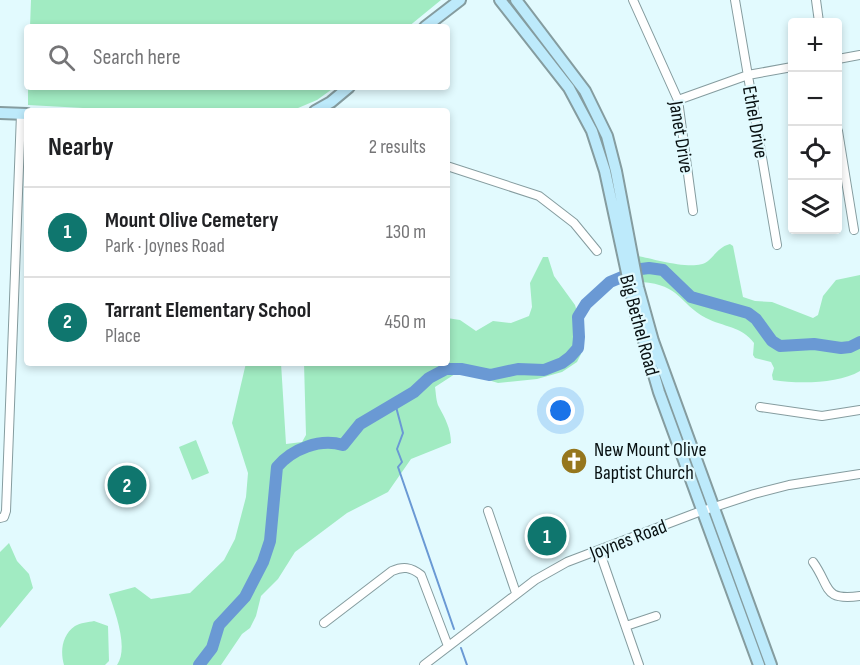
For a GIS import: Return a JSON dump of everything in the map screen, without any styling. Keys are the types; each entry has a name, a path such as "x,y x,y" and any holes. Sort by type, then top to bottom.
{"main road":[{"path":"429,24 459,0"},
{"name":"Big Bethel Road","path":"501,0 569,88 588,122 605,171 634,288 759,665"},
{"name":"Big Bethel Road","path":"516,0 573,73 599,117 614,160 629,265"},
{"path":"322,108 345,90"},
{"path":"0,113 24,114"},
{"name":"Big Bethel Road","path":"707,510 771,665"}],"street":[{"name":"Janet Drive","path":"633,0 678,100 693,211"},
{"name":"Ethel Drive","path":"735,0 777,244"},
{"path":"816,0 818,18"},
{"path":"842,58 860,55"},
{"path":"678,100 748,75 788,68"},
{"path":"0,518 4,517 6,511 4,445 24,114"},
{"path":"842,160 854,231"},
{"path":"450,167 539,196 574,223 597,250"},
{"path":"760,407 822,416 860,410"},
{"name":"Joynes Road","path":"424,665 516,593 556,567 707,510 789,485 860,474"},
{"path":"488,511 516,593"},
{"path":"599,550 639,665"},
{"path":"813,562 823,575 826,587 833,595 844,598 860,596"},
{"path":"324,623 392,571 400,567 407,568 421,575 448,646"},
{"path":"626,626 657,616"}],"green space":[{"path":"31,0 441,0 412,24 30,24"},
{"path":"28,90 331,90 317,100 298,108 83,108 28,105"},
{"path":"730,244 733,246 743,297 755,301 772,302 813,318 818,315 823,296 836,280 860,275 860,371 829,381 773,380 774,368 771,362 755,358 754,343 744,333 706,318 665,287 642,282 638,256 674,264 702,264"},
{"path":"543,257 548,257 554,276 575,305 582,328 581,354 577,362 562,372 537,379 498,383 472,375 455,374 435,387 437,403 449,428 451,443 411,459 388,492 347,513 295,552 278,579 261,596 250,628 242,634 221,665 117,665 122,649 121,640 109,594 135,587 151,599 190,593 224,560 235,539 246,497 248,473 232,423 245,366 281,366 286,444 302,442 306,435 304,366 450,366 450,318 460,320 476,331 493,321 511,323 529,316 532,307 530,283"},
{"path":"196,440 209,473 192,480 179,447"},
{"path":"9,543 17,561 29,574 33,588 0,628 0,552"},
{"path":"94,621 108,626 109,661 105,665 64,665 62,649 67,634 77,625"}],"waterway":[{"path":"199,665 212,648 219,625 245,597 263,562 270,541 277,467 283,461 298,450 316,444 343,445 360,424 414,392 429,378 446,369 461,369 490,375 518,369 544,370 562,363 578,348 578,317 586,304 610,282 641,269 663,270 691,297 748,313 756,319 772,341 780,346 814,344 841,348 860,342"},
{"path":"395,403 403,433 397,449 402,462 398,467 454,629"},
{"path":"461,648 467,665"}],"place":[{"name":"New Mount Olive Baptist Church","path":"574,461"},
{"name":"Tarrant Elementary School","path":"127,485"},
{"name":"Mount Olive Cemetery","path":"547,536"}]}
